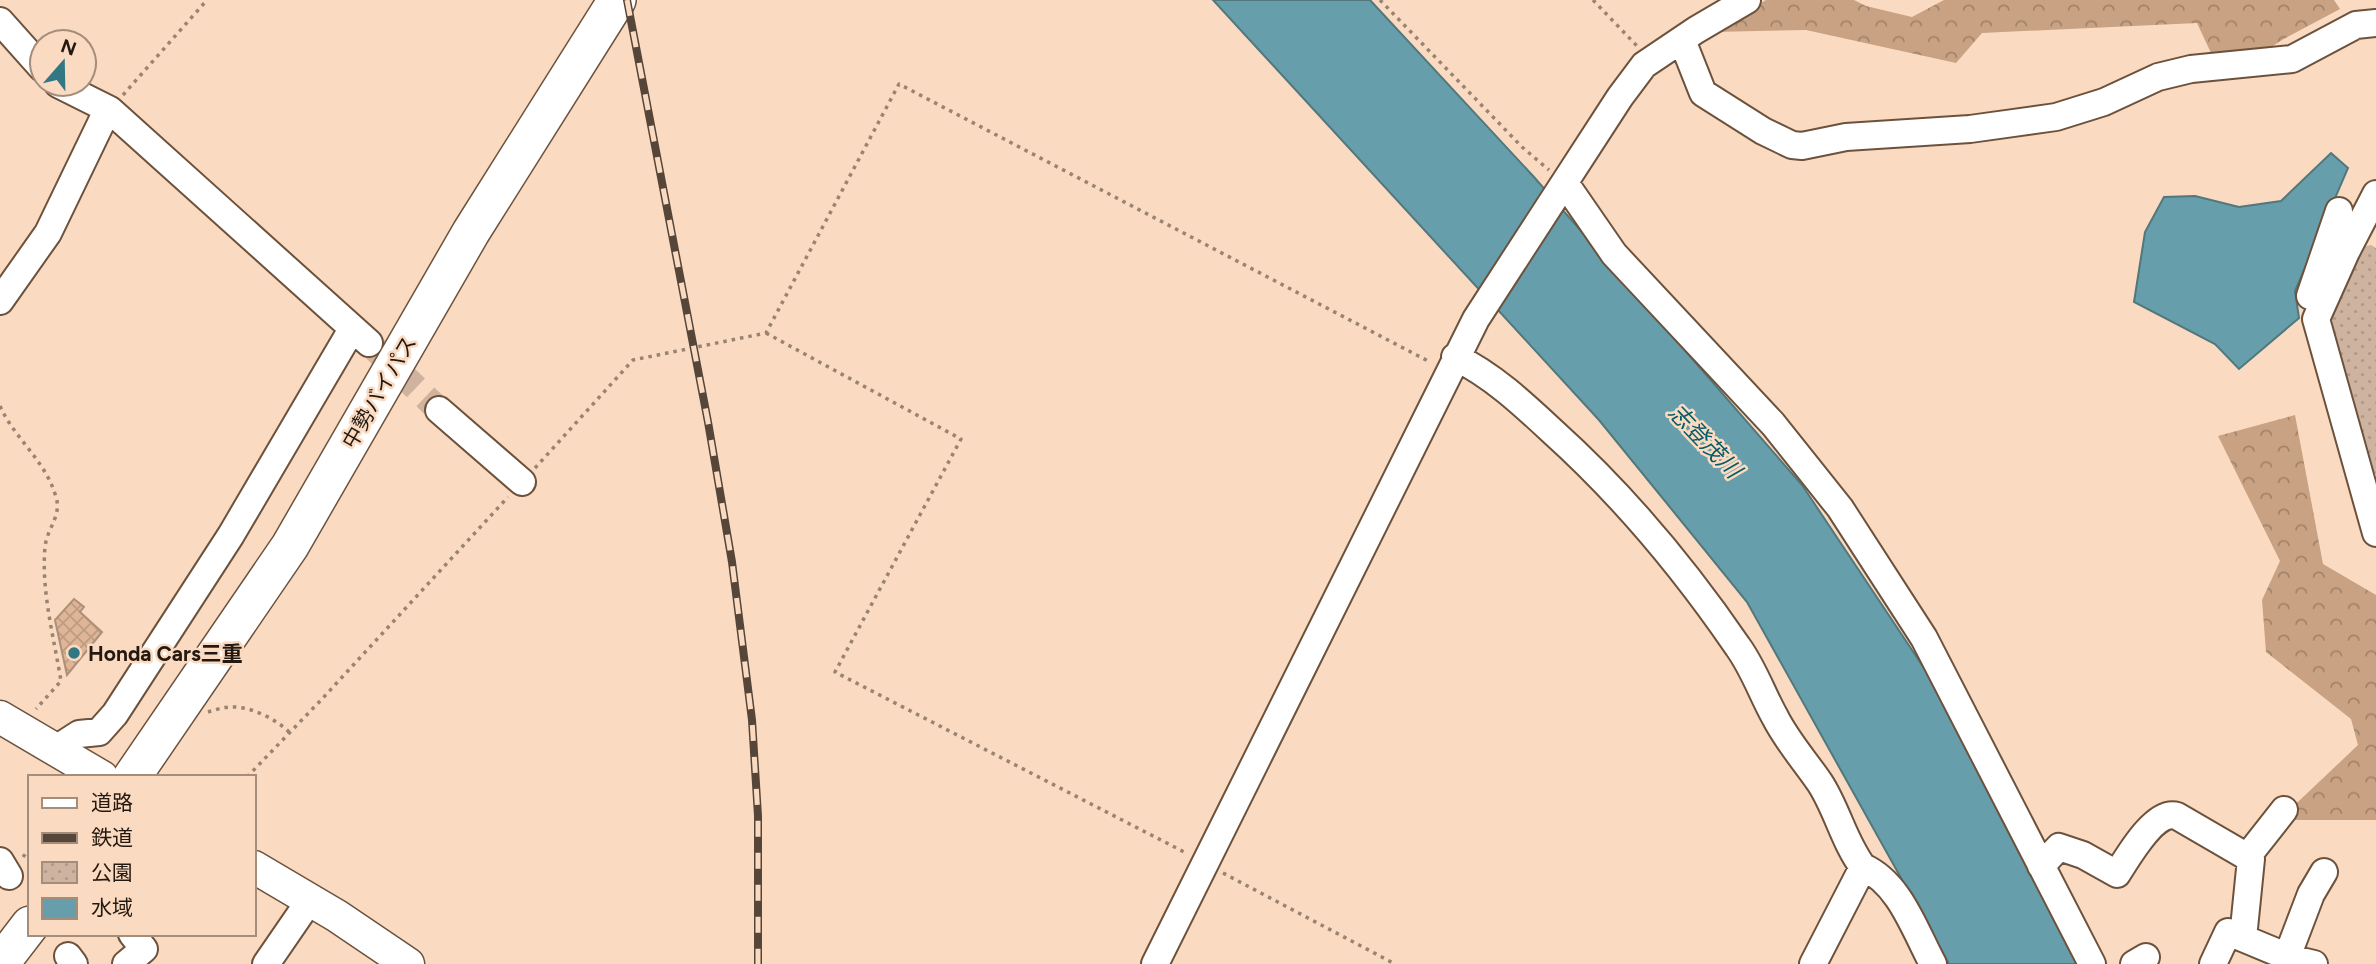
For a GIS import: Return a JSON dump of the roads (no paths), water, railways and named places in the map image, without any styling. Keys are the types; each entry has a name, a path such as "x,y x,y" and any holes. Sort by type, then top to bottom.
{"highway":[{"name":"中勢バイパス","path":"133,775 290,546 491,199 617,0"},
{"path":"1,963 27,929"}],"main road":[{"path":"14,717 57,752 98,775"},
{"path":"256,868 408,964"}],"street":[{"path":"1154,964 1476,319 1620,97 1644,65 1747,0"},
{"path":"0,20 28,52"},
{"path":"1682,40 1703,93 1763,131 1792,145 1802,146 1846,137 1970,129 2056,117 2104,102 2158,77 2191,69 2292,59 2356,25 2376,23"},
{"path":"57,752 79,734 99,732 116,714 361,336 110,110 86,98"},
{"path":"0,300 48,233 103,119 110,110"},
{"path":"1562,187 1614,254 1773,424 1840,508 1924,638 2092,964"},
{"path":"2316,319 2346,252 2368,234 2376,194"},
{"path":"2339,211 2308,301 2371,489 2376,533"},
{"path":"1452,364 1473,366 1508,391 1585,460 1651,530 1739,648 1754,672 1775,718 1822,785 1838,822 1863,867 1872,871 1893,890 1933,964"},
{"path":"439,410 522,482"},
{"path":"2247,857 2284,810"},
{"path":"2041,866 2059,846 2083,855 2117,874 2144,836 2163,816 2171,814 2251,859 2235,935 2213,964"},
{"path":"1813,964 1863,867"},
{"path":"2235,935 2296,961 2311,894 2324,872"},
{"path":"266,964 310,900"},
{"path":"126,964 144,949 134,936"}],"water":[{"name":"志登茂川","path":"1213,0 1370,0 1534,177 1802,485 1932,680 2082,964 1949,964 1747,602 1599,420"},
{"path":"2331,153 2348,168 2295,291 2299,318 2239,369 2215,344 2134,302 2145,232 2164,197 2195,196 2239,207 2281,201"}],"tunnel":[{"path":"369,343 439,410"}],"railway":[{"path":"627,0 708,422 732,562 752,720 758,816 758,964"}],"place":[{"name":"Honda Cars三重","path":"74,653"}]}
